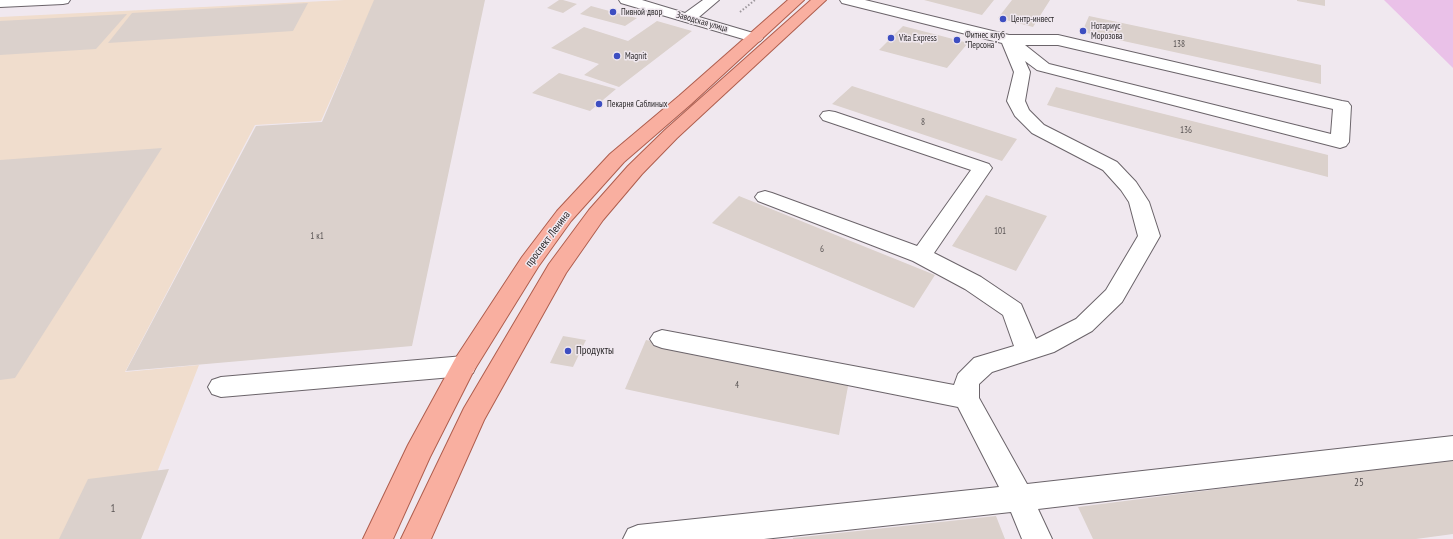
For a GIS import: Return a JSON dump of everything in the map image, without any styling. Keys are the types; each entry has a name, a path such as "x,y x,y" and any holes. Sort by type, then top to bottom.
{"main road":[{"name":"проспект Ленина","path":"378,539 418,453 464,366 530,262 564,216 617,158 797,0"},
{"path":"416,539 473,416 557,269 596,215 635,170 671,134 819,0"}],"street":[{"path":"0,3 63,0"},
{"name":"Заводская улица","path":"626,0 755,38"},
{"path":"688,18 712,0"},
{"path":"847,0 1009,40 1058,40 1342,106 1340,142 1043,67 1009,40"},
{"path":"1009,40 1022,72 1016,101 1021,112 1038,129 1110,166 1129,186 1139,202 1149,236 1114,296 1084,325 1045,345 983,365 967,381 966,398 1019,498 1037,539"},
{"path":"829,116 982,168 921,256"},
{"path":"765,197 921,256 973,282 1013,310 1028,350"},
{"path":"662,339 966,398"},
{"path":"222,387 464,366"},
{"path":"638,539 1019,498 1453,448"}],"path":[{"path":"737,14 755,0"}],"shaded area":[{"path":"345,0 375,0 321,121 255,125 125,372 199,365 131,539 0,539 0,17"},
{"path":"1384,0 1453,0 1453,68"}],"building":[{"path":"374,0 485,0 412,346 126,371 256,126 322,122"},
{"path":"559,0 577,4 563,13 547,8"},
{"path":"924,0 994,0 982,15"},
{"path":"1012,0 1050,0 1033,27 998,18"},
{"path":"1325,0 1325,6 1297,1"},
{"path":"308,3 293,31 108,43 132,13"},
{"path":"591,6 637,18 625,26 580,14"},
{"path":"127,14 96,49 0,55 0,21"},
{"path":"1089,16 1321,65 1321,84 1082,32"},
{"name":"Magnit","path":"657,21 692,31 619,87 584,75 599,64 551,48 584,27 628,41"},
{"path":"903,26 968,43 947,68 879,50"},
{"path":"559,73 616,89 590,111 532,93"},
{"path":"852,86 1017,139 1002,161 832,104"},
{"path":"1056,87 1328,155 1328,177 1047,105"},
{"path":"162,148 15,378 0,380 0,160"},
{"path":"986,195 1047,216 1016,271 952,246"},
{"path":"739,196 935,275 914,308 712,223"},
{"name":"Продукты","path":"563,336 586,340 573,367 550,363"},
{"path":"646,340 849,381 839,435 625,389"},
{"path":"1453,459 1453,534 1416,539 1093,539 1078,507"},
{"path":"169,469 141,539 59,539 88,479"},
{"path":"996,516 1005,539 793,539 793,538"}],"place":[{"name":"Пивной двор","path":"613,12"},
{"name":"Центр-инвест","path":"1003,19"},
{"name":"Нотариус Морозова","path":"1083,31"},
{"name":"Vita Express","path":"891,38"},
{"name":"Фитнес клуб \"Персона\"","path":"957,40"},
{"name":"Magnit","path":"617,56"},
{"name":"Пекарня Саблиных","path":"599,104"},
{"name":"Продукты","path":"568,351"}]}
